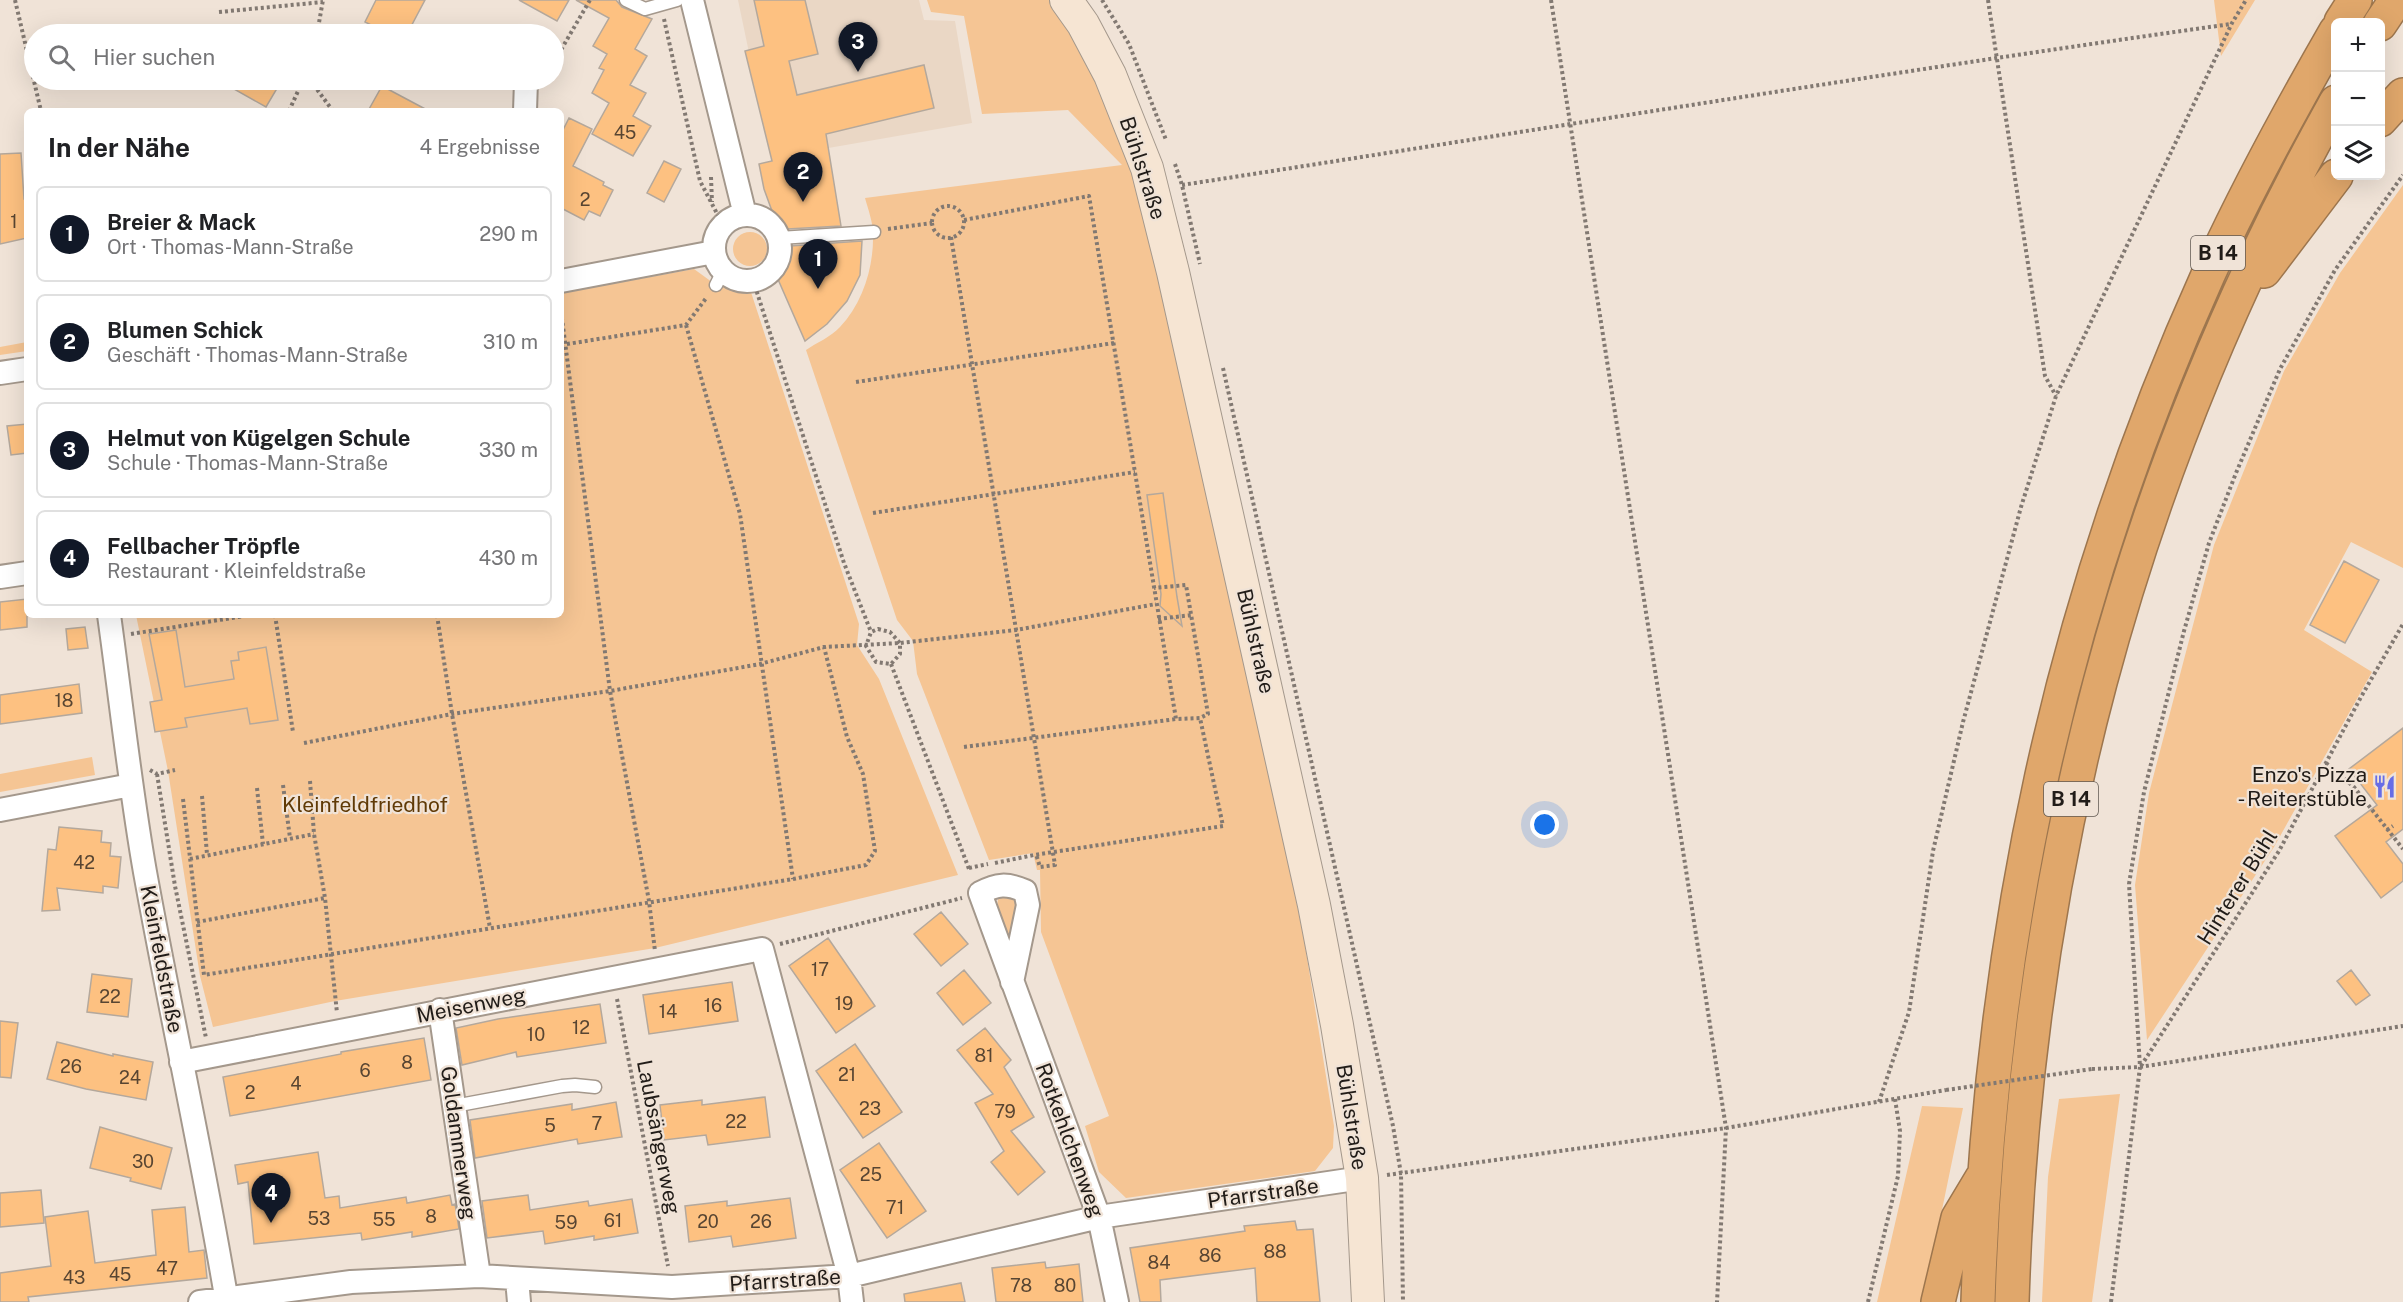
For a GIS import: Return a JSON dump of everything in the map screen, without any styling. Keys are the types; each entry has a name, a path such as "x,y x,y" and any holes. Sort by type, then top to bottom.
{"highway":[{"path":"2344,18 2355,0"},
{"path":"2384,18 2396,0"},
{"name":"B 14","path":"1978,1302 1984,1174 1998,1023 2014,912 2046,751 2090,587 2145,426 2200,292 2258,172 2331,40"},
{"path":"2385,115 2403,95"},
{"name":"B 14","path":"2012,1302 2019,1169 2034,1015 2072,792 2099,680 2134,563 2187,415 2228,318 2277,212 2331,111"},
{"path":"2228,318 2333,180"},
{"path":"1938,1302 1958,1218 1984,1174"}],"main road":[{"name":"Bühlstraße","path":"1066,0 1083,24 1110,75 1150,180 1176,283 1314,905 1337,1025 1362,1178 1368,1302"}],"street":[{"path":"692,0 745,215"},
{"path":"525,108 526,90"},
{"path":"564,281 718,269 742,281 753,280 771,271 776,264 780,247 774,228 756,216 745,215 737,216 723,225 714,242 718,269"},
{"path":"0,373 24,369"},
{"path":"0,577 24,573"},
{"name":"Kleinfeldstraße","path":"109,618 145,872 226,1300"},
{"path":"0,810 131,785"},
{"path":"974,880 1013,885 1026,891 1028,905 1012,982"},
{"name":"Rotkehlchenweg","path":"974,880 1099,1218 1117,1302"},
{"path":"762,949 849,1276 852,1302"},
{"name":"Meisenweg","path":"182,1062 762,949"},
{"name":"Goldammerweg","path":"440,1010 479,1276"},
{"name":"Pfarrstraße","path":"200,1302 351,1281 479,1276 672,1287 849,1276 1099,1218 1362,1178"},
{"path":"517,1279 519,1302"}],"lane":[{"path":"626,0 645,9 677,0"},
{"path":"779,238 874,232"},
{"path":"454,1106 562,1086 595,1087"}],"path":[{"path":"15,0 24,38"},
{"path":"564,46 590,0"},
{"path":"1551,0 1726,1128 1717,1302"},
{"path":"1988,0 2045,376 2056,396"},
{"path":"1879,1102 1909,1012 1933,851 1963,722 2021,507 2056,396 2232,23 2247,0"},
{"path":"219,12 323,1 319,24"},
{"path":"660,5 700,181 723,225"},
{"path":"1200,266 1182,184 1571,125 1996,56 2232,23"},
{"path":"36,90 40,108"},
{"path":"290,108 298,90"},
{"path":"317,90 331,108"},
{"path":"2111,1302 2140,1067 2129,884 2144,792 2209,543 2236,473 2280,369 2336,270 2403,175"},
{"path":"964,220 1089,196 1176,719"},
{"path":"947,206 958,210 964,220 962,230 951,237 940,236 935,232 932,223 936,211 947,206"},
{"path":"874,232 932,223"},
{"path":"951,237 1055,865 1040,867 1036,855"},
{"path":"718,269 686,325 740,514 793,879"},
{"path":"753,280 844,563 871,632 866,646"},
{"path":"564,344 686,325"},
{"path":"856,382 1114,343"},
{"path":"564,351 610,691 649,902 655,948"},
{"path":"1221,359 1390,1114 1401,1174 1403,1302"},
{"path":"873,513 994,496 1135,472"},
{"path":"964,747 1176,719 1200,718 1208,714 1186,585 1154,588"},
{"path":"304,743 452,714 610,691 760,664 824,647 900,643 1016,630 1156,604"},
{"path":"1158,619 1192,615"},
{"path":"139,633 226,618"},
{"path":"275,618 293,732"},
{"path":"437,618 490,928"},
{"name":"Hinterer Bühl","path":"2140,1067 2279,851 2403,624"},
{"path":"871,632 878,629 890,632 900,643 900,654 891,664"},
{"path":"866,646 876,662 891,664"},
{"path":"183,799 204,975 793,879 866,865 875,851 863,774 847,737 824,647"},
{"path":"891,664 974,880"},
{"path":"762,949 974,880 1036,855 1223,826 1200,718"},
{"path":"2326,763 2354,787 2403,849"},
{"path":"157,774 182,920 210,1056"},
{"path":"310,781 314,834 325,898 335,1001"},
{"path":"283,787 290,838"},
{"path":"257,791 263,844"},
{"path":"202,796 207,855"},
{"path":"312,806 373,800"},
{"path":"2387,830 2393,826"},
{"path":"190,859 314,834"},
{"path":"197,922 325,898"},
{"name":"Laubsängerweg","path":"613,979 672,1287"},
{"path":"1401,1174 1726,1128 1946,1090 2092,1069 2140,1067 2403,1026"},
{"path":"1868,1302 1898,1176 1900,1131 1895,1099"}],"shaded area":[{"path":"738,0 919,0 924,20 955,21 972,123 771,158"}],"green space":[{"path":"927,0 1052,0 1079,45 1133,158 1266,753 1304,939 1334,1126 1333,1148 1315,1171 1126,1198 1099,1172 1085,1126 1109,1116 1041,932 1040,870 1037,870 1033,853 989,860 917,674 913,641 897,620 806,350 840,327 855,307 866,284 872,259 873,234 865,198 1122,165 1068,110 982,114 964,16 931,12"},
{"path":"2214,0 2255,0 2221,56"},
{"path":"2403,185 2403,568 2351,542 2304,630 2372,672 2274,847 2147,1040 2135,885 2149,793 2214,545 2284,371 2340,273"},
{"path":"750,232 762,237 767,249 762,261 750,266 738,261 733,249 738,237"},
{"name":"Kleinfeldfriedhof","path":"694,269 716,285 749,286 859,624 857,645 879,679 958,875 655,948 335,1001 213,1027 200,976 168,771 137,618 564,618 564,292"},
{"path":"24,343 24,351 0,355 0,347"},
{"path":"92,757 95,775 0,792 0,774"},
{"path":"1011,893 1019,904 1012,934 1009,935 1000,919 997,904 1000,895"},
{"path":"2120,1094 2092,1302 2042,1302 2048,1177 2059,1099"},
{"path":"1922,1106 1963,1108 1923,1302 1877,1302"}],"building":[{"path":"376,0 425,0 412,24 369,24 365,22"},
{"path":"519,0 569,0 557,21"},
{"path":"576,0 616,0 622,7 652,19 635,49 647,56 630,85 646,93 633,116 651,126 633,156 592,134 609,103 592,93 604,70 599,68 607,54 593,46 609,18"},
{"path":"754,0 805,0 818,54 789,61 797,95 924,65 934,108 826,134 841,226 787,229 772,211 764,189 759,164 772,161 745,51 764,46"},
{"path":"236,90 276,90 266,107"},
{"path":"380,90 390,90 423,108 370,108"},
{"path":"569,118 592,129 573,166 604,182 603,185 613,190 600,216 589,211 584,220 564,210 564,128"},
{"path":"21,153 24,239 0,244 0,154"},
{"path":"664,161 681,169 664,202 647,193"},
{"path":"862,241 860,275 847,301 827,324 805,341 777,277 783,268 790,246"},
{"path":"24,424 24,453 11,455 7,426"},
{"path":"1163,493 1182,626 1160,606 1161,594 1147,495"},
{"path":"2344,561 2379,580 2345,643 2310,625"},
{"path":"24,599 24,618 27,618 27,627 0,630 0,602"},
{"path":"85,627 88,648 68,650 66,629"},
{"path":"176,630 185,687 234,679 231,661 239,660 238,652 266,647 278,720 250,724 247,708 185,718 187,727 155,732 150,702 162,700 149,634"},
{"path":"79,684 82,713 0,724 0,695"},
{"path":"2403,728 2403,829 2386,842 2403,864 2403,881 2381,898 2335,836 2377,805 2349,769"},
{"path":"59,827 102,831 101,842 111,843 110,856 121,857 118,888 103,886 103,893 57,888 60,910 42,911 48,849 56,850"},
{"path":"941,912 968,944 941,966 914,934"},
{"path":"828,938 875,1006 836,1033 789,966"},
{"path":"964,970 991,1003 963,1025 937,993"},
{"path":"2351,970 2370,995 2356,1005 2337,981"},
{"path":"92,974 132,979 128,1017 87,1012"},
{"path":"732,982 738,1021 649,1034 643,995"},
{"path":"600,1004 606,1043 517,1057 516,1052 462,1065 456,1028 498,1019"},
{"path":"0,1021 18,1023 11,1078 0,1077"},
{"path":"985,1028 1011,1060 1004,1067 1034,1117 1011,1131 1045,1172 1018,1195 991,1162 1004,1151 975,1103 993,1094 957,1050"},
{"path":"424,1038 431,1080 230,1116 223,1077 341,1054 341,1052"},
{"path":"57,1042 113,1056 113,1054 153,1062 146,1100 47,1079"},
{"path":"855,1044 902,1112 863,1138 816,1071"},
{"path":"765,1097 770,1137 708,1145 706,1135 664,1140 660,1105 702,1100 702,1105"},
{"path":"616,1102 622,1137 578,1144 577,1139 475,1158 470,1120 572,1104 572,1110"},
{"path":"100,1127 172,1148 161,1189 130,1181 131,1178 90,1168"},
{"path":"879,1143 926,1211 887,1238 840,1170"},
{"path":"318,1152 325,1198 339,1196 340,1208 406,1197 407,1203 450,1195 452,1205 455,1204 459,1229 412,1237 412,1232 362,1240 361,1233 254,1244 248,1182 238,1184 235,1165"},
{"path":"41,1190 44,1223 0,1227 0,1193"},
{"path":"528,1195 530,1210 588,1201 589,1206 632,1199 638,1233 594,1240 594,1236 545,1244 543,1231 487,1238 482,1201"},
{"path":"790,1198 796,1238 733,1247 731,1236 689,1242 685,1206 727,1201 727,1206"},
{"path":"185,1207 189,1252 204,1250 207,1278 28,1297 29,1302 0,1302 0,1273 51,1266 45,1217 88,1211 95,1263 156,1255 152,1210"},
{"path":"1295,1221 1297,1230 1313,1229 1320,1302 1257,1302 1255,1268 1160,1280 1161,1302 1140,1302 1130,1248 1245,1231 1244,1226"},
{"path":"1045,1262 1046,1268 1079,1264 1083,1302 996,1302 992,1268"},
{"path":"961,1283 965,1302 905,1302 904,1294"}],"place":[{"name":"Helmut von Kügelgen Schule","path":"858,72"},
{"name":"Blumen Schick","path":"803,202"},
{"name":"Breier & Mack","path":"818,289"},
{"name":"Enzo's Pizza - Reiterstüble","path":"2385,786"},
{"name":"Fellbacher Tröpfle","path":"271,1223"}]}
